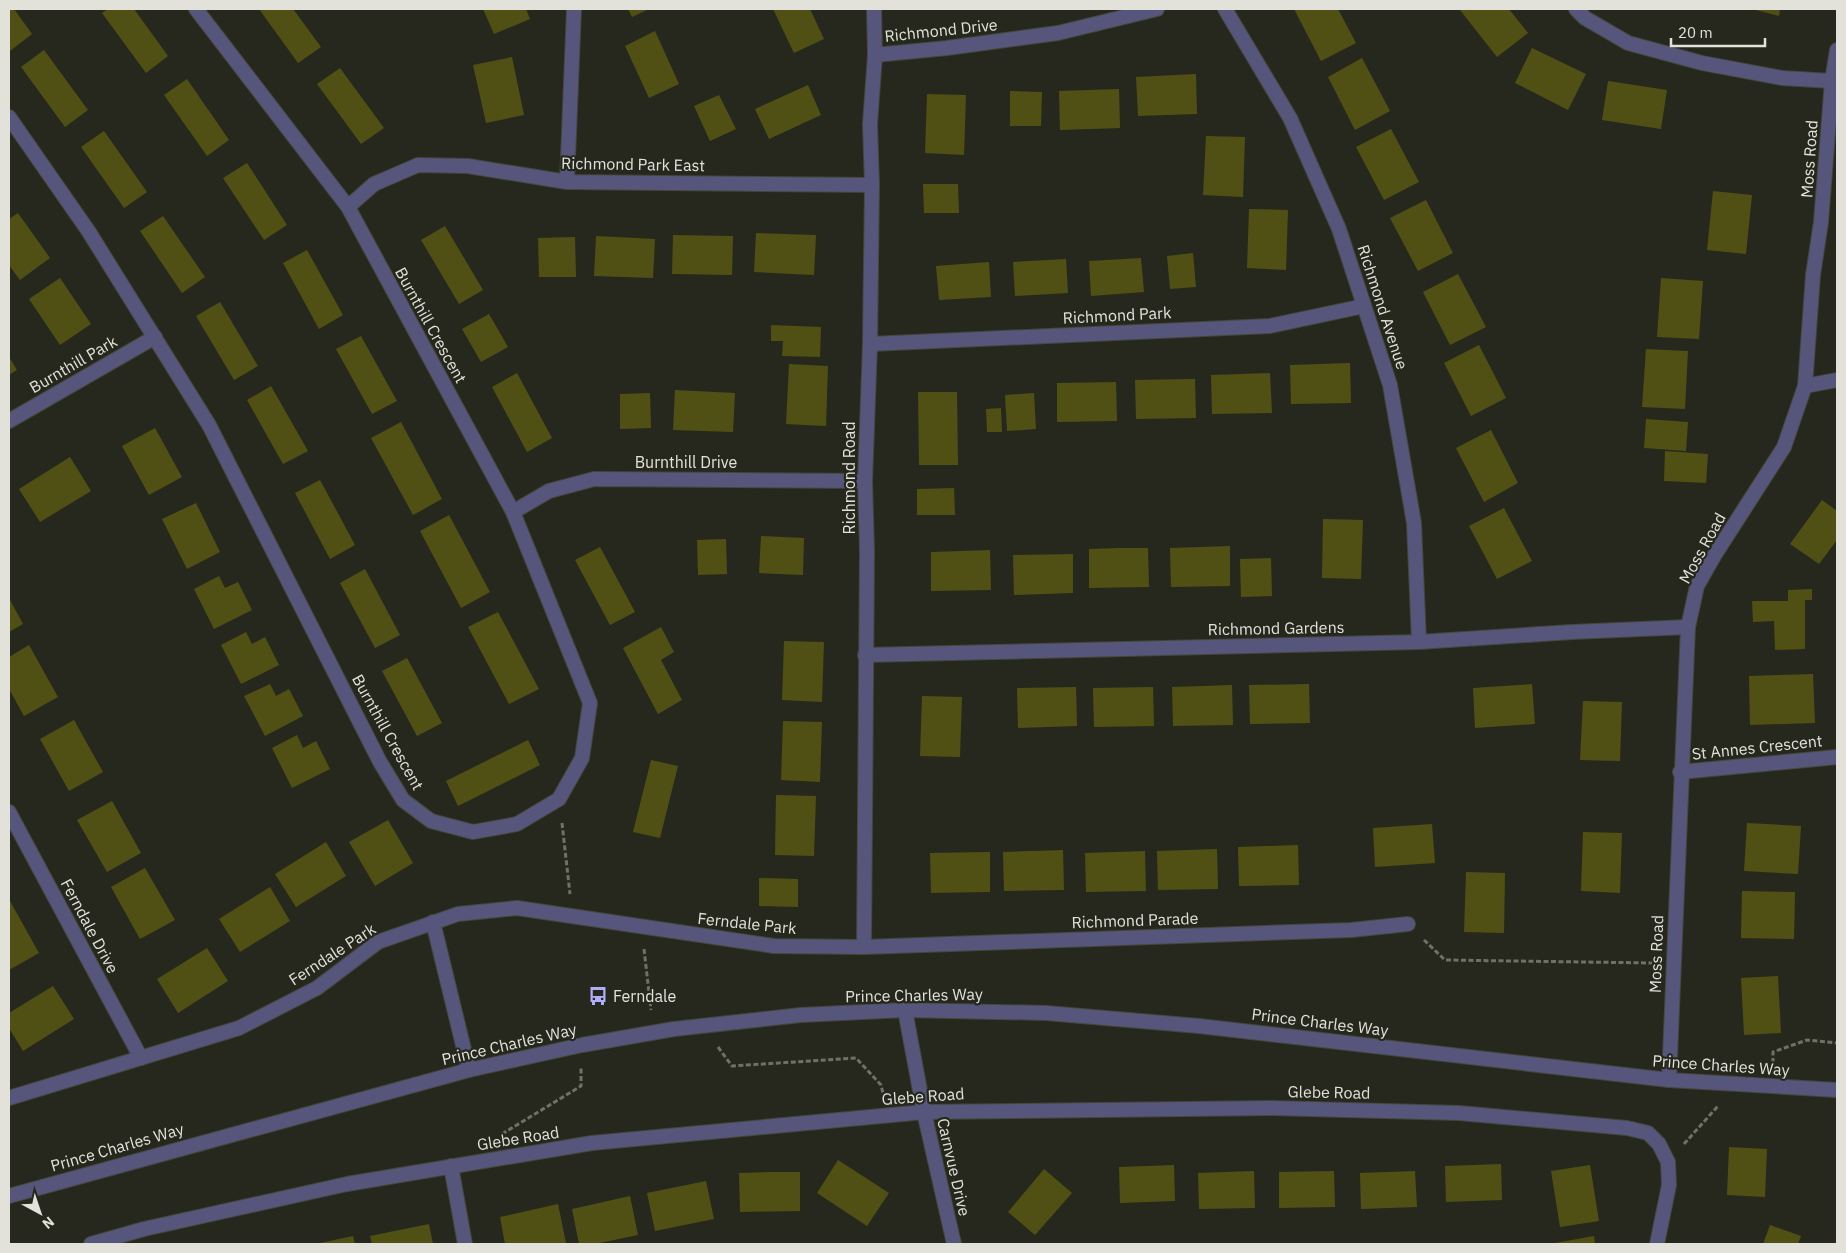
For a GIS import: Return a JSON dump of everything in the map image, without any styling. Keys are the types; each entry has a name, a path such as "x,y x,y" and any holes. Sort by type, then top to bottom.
{"street":[{"name":"Burnthill Crescent","path":"9,117 89,232 209,425 376,753 403,800 430,822 473,832 517,824 559,799 582,758 590,703 513,512 348,208 196,9"},
{"path":"567,182 574,9"},
{"name":"Richmond Road","path":"864,947 865,481 870,344 872,185 870,124 875,55 874,9"},
{"name":"Richmond Drive","path":"875,55 947,48 1058,33 1157,9"},
{"name":"Richmond Avenue","path":"1225,9 1290,118 1339,229 1390,385 1414,523 1419,642"},
{"path":"1576,9 1585,18 1628,43 1702,63 1782,78 1832,81"},
{"name":"Moss Road","path":"1669,1080 1680,772 1688,627 1697,586 1714,556 1784,447 1805,386 1813,275 1822,222 1832,81 1837,50"},
{"name":"Richmond Park East","path":"348,208 374,184 418,165 468,166 567,182 872,185"},
{"name":"Richmond Park","path":"870,344 1270,326 1364,306"},
{"name":"Burnthill Park","path":"9,421 155,337"},
{"path":"1805,386 1837,380"},
{"name":"Burnthill Drive","path":"513,512 549,491 594,479 865,481"},
{"name":"Richmond Gardens","path":"865,655 1419,642 1688,627"},
{"name":"St Annes Crescent","path":"1680,772 1837,756"},
{"name":"Ferndale Drive","path":"9,812 141,1058"},
{"name":"Ferndale Park","path":"9,1098 240,1028 317,988 378,942 458,914 517,908 642,928 774,946 864,947"},
{"path":"433,922 469,1070"},
{"name":"Richmond Parade","path":"864,947 1351,930 1408,924"},
{"name":"Prince Charles Way","path":"9,1196 469,1070 582,1045 654,1033 801,1015 905,1010 1046,1013 1199,1026 1669,1080 1837,1090"},
{"name":"Carnvue Drive","path":"905,1010 924,1112 954,1244"},
{"name":"Glebe Road","path":"91,1244 144,1229 347,1184 592,1143 924,1112 1272,1108 1459,1113 1627,1128 1648,1133 1659,1144 1668,1162"},
{"path":"1657,1244 1668,1185 1668,1162"},
{"path":"451,1166 464,1244"}],"path":[{"path":"559,799 572,917"},
{"path":"1408,924 1445,960 1674,964"},
{"path":"642,928 654,1033"},
{"path":"703,1026 732,1066 856,1058 882,1085 887,1116"},
{"path":"1772,1085 1774,1052 1807,1040 1837,1043"},
{"path":"494,1159 498,1136 581,1086 582,1045"},
{"path":"1668,1162 1717,1106 1726,1106"}],"building":[{"path":"9,9 14,9 32,34 10,51"},
{"path":"108,9 134,9 168,56 146,73 102,13"},
{"path":"259,9 293,9 321,47 298,63"},
{"path":"483,9 526,9 530,19 494,34"},
{"path":"628,9 649,9 632,17"},
{"path":"773,9 810,9 824,39 794,53"},
{"path":"1294,9 1338,9 1356,43 1321,61"},
{"path":"1509,9 1528,33 1497,57 1460,10"},
{"path":"1752,9 1780,9 1779,16"},
{"path":"655,31 679,84 649,98 625,46"},
{"path":"1532,48 1586,74 1568,110 1515,83"},
{"path":"44,50 88,110 65,127 21,67"},
{"path":"512,57 524,115 486,123 473,65"},
{"path":"1362,58 1390,111 1355,130 1328,77"},
{"path":"340,68 384,128 361,144 317,84"},
{"path":"1196,74 1197,114 1138,116 1136,77"},
{"path":"187,79 229,140 207,156 164,95"},
{"path":"1608,81 1667,90 1661,129 1602,120"},
{"path":"808,85 821,115 769,139 755,109"},
{"path":"1119,89 1120,128 1060,130 1059,91"},
{"path":"1010,91 1042,92 1041,126 1010,126"},
{"path":"927,94 966,95 964,155 925,153"},
{"path":"719,95 736,129 710,141 694,106"},
{"path":"1391,129 1419,182 1384,200 1356,147"},
{"path":"104,131 147,192 124,208 81,147"},
{"path":"1206,136 1245,137 1243,197 1203,195"},
{"path":"247,163 287,225 264,240 223,178"},
{"path":"923,184 958,184 959,213 924,213"},
{"path":"1713,191 1752,195 1746,254 1707,250"},
{"path":"1426,200 1453,253 1418,271 1390,218"},
{"path":"1249,209 1288,210 1286,270 1247,268"},
{"path":"18,213 50,258 20,280 9,265 9,219"},
{"path":"163,216 205,277 182,293 140,231"},
{"path":"445,226 483,290 459,304 421,240"},
{"path":"756,233 816,235 814,275 754,272"},
{"path":"673,235 733,236 732,275 672,274"},
{"path":"596,236 655,239 653,278 594,276"},
{"path":"575,237 576,277 539,277 538,238"},
{"path":"307,250 343,315 319,329 283,263"},
{"path":"1193,253 1196,287 1170,289 1167,256"},
{"path":"1141,258 1144,292 1091,296 1089,261"},
{"path":"1066,259 1068,293 1015,296 1013,262"},
{"path":"989,262 991,297 939,300 936,266"},
{"path":"1458,274 1486,327 1450,345 1423,292"},
{"path":"60,278 91,324 60,345 29,299"},
{"path":"1661,278 1703,281 1699,339 1657,337"},
{"path":"220,302 258,366 234,380 196,316"},
{"path":"489,314 508,347 481,362 462,329"},
{"path":"771,325 821,327 820,357 782,356 783,341 771,341"},
{"path":"361,336 397,401 372,414 336,349"},
{"path":"1479,345 1506,398 1471,416 1444,363"},
{"path":"1646,349 1688,351 1685,409 1642,407"},
{"path":"9,357 17,370 9,375"},
{"path":"1350,363 1351,403 1291,404 1290,365"},
{"path":"789,364 828,366 826,426 786,424"},
{"path":"517,373 552,438 527,452 492,387"},
{"path":"1270,373 1272,413 1212,414 1211,375"},
{"path":"1195,379 1196,418 1136,419 1135,380"},
{"path":"1116,382 1117,421 1057,422 1057,383"},
{"path":"271,386 308,451 283,464 247,400"},
{"path":"675,390 735,393 733,432 673,430"},
{"path":"918,392 957,392 958,465 919,465"},
{"path":"650,393 651,428 620,429 620,394"},
{"path":"1034,393 1036,429 1007,431 1005,395"},
{"path":"1001,408 1002,432 987,432 986,409"},
{"path":"1646,419 1688,422 1686,451 1644,448"},
{"path":"401,422 442,499 413,515 371,438"},
{"path":"155,428 182,477 149,495 122,446"},
{"path":"1491,430 1518,483 1484,502 1456,448"},
{"path":"1665,451 1708,454 1706,483 1664,481"},
{"path":"70,457 91,491 40,522 19,489"},
{"path":"320,480 355,545 330,559 295,493"},
{"path":"954,488 955,515 917,515 917,489"},
{"path":"1822,500 1837,511 1837,540 1819,564 1790,544"},
{"path":"196,503 220,552 187,569 162,519"},
{"path":"1504,508 1532,561 1497,579 1469,526"},
{"path":"449,515 490,592 461,608 420,531"},
{"path":"1323,519 1363,520 1361,579 1322,578"},
{"path":"761,536 804,538 803,575 759,573"},
{"path":"726,539 727,574 698,575 697,540"},
{"path":"1230,546 1230,586 1171,587 1170,548"},
{"path":"600,547 635,612 610,625 575,560"},
{"path":"1148,548 1149,587 1089,588 1089,549"},
{"path":"990,550 991,590 931,591 931,552"},
{"path":"1073,554 1073,593 1014,595 1013,555"},
{"path":"1271,558 1272,596 1241,597 1240,559"},
{"path":"365,569 400,635 375,648 340,583"},
{"path":"219,576 225,588 238,582 252,610 214,629 194,589"},
{"path":"1812,589 1812,600 1805,600 1805,649 1775,650 1774,621 1753,622 1752,601 1788,601 1788,590"},
{"path":"9,598 23,624 9,632"},
{"path":"498,612 539,689 509,704 468,627"},
{"path":"661,627 674,652 661,660 682,700 658,714 623,648"},
{"path":"246,632 252,644 265,637 279,665 241,684 221,645"},
{"path":"784,641 824,642 822,702 782,700"},
{"path":"29,645 58,697 24,716 9,689 9,657"},
{"path":"407,658 442,723 417,736 382,671"},
{"path":"1813,674 1815,723 1750,725 1749,676"},
{"path":"270,684 276,696 289,689 303,716 265,736 244,696"},
{"path":"1309,684 1310,723 1250,724 1249,685"},
{"path":"1532,684 1535,724 1475,728 1473,688"},
{"path":"1232,685 1233,725 1173,726 1172,687"},
{"path":"1076,687 1077,726 1018,728 1017,688"},
{"path":"1153,687 1154,726 1094,727 1093,688"},
{"path":"922,696 962,697 960,757 920,756"},
{"path":"1583,701 1622,702 1620,761 1580,760"},
{"path":"74,720 103,772 69,791 40,739"},
{"path":"783,721 822,722 820,782 781,780"},
{"path":"297,735 303,748 316,741 330,769 292,788 272,748"},
{"path":"528,740 540,765 458,806 446,781"},
{"path":"651,760 678,766 660,838 633,832"},
{"path":"776,795 816,796 814,856 775,855"},
{"path":"112,801 141,853 107,872 77,820"},
{"path":"388,820 413,863 375,886 349,842"},
{"path":"1747,823 1801,826 1798,874 1744,871"},
{"path":"1432,824 1435,863 1375,867 1373,828"},
{"path":"1583,832 1622,833 1620,893 1581,891"},
{"path":"326,842 346,876 296,907 275,874"},
{"path":"1298,845 1299,885 1239,886 1238,847"},
{"path":"1217,849 1218,889 1158,890 1157,851"},
{"path":"1063,850 1064,890 1004,891 1003,852"},
{"path":"1145,851 1146,891 1086,892 1085,853"},
{"path":"990,852 990,892 931,893 930,853"},
{"path":"145,868 175,920 140,939 111,887"},
{"path":"1466,872 1505,873 1504,933 1464,932"},
{"path":"759,878 798,879 798,907 759,906"},
{"path":"270,887 290,921 240,952 219,919"},
{"path":"1742,891 1795,892 1794,939 1741,938"},
{"path":"9,902 39,953 9,970"},
{"path":"207,948 228,981 178,1013 157,979"},
{"path":"1778,976 1781,1033 1744,1035 1741,978"},
{"path":"53,986 74,1019 23,1051 9,1028 9,1013"},
{"path":"1729,1147 1767,1149 1765,1197 1727,1195"},
{"path":"838,1160 889,1193 867,1226 817,1193"},
{"path":"1501,1164 1502,1200 1446,1202 1445,1166"},
{"path":"1174,1165 1175,1201 1120,1203 1119,1167"},
{"path":"1590,1165 1599,1221 1560,1227 1551,1171"},
{"path":"1044,1169 1072,1193 1035,1235 1008,1212"},
{"path":"1254,1171 1255,1208 1199,1209 1198,1173"},
{"path":"1334,1171 1335,1207 1279,1208 1279,1172"},
{"path":"1415,1171 1417,1207 1361,1209 1360,1173"},
{"path":"800,1172 800,1211 740,1212 739,1173"},
{"path":"706,1181 714,1219 655,1231 647,1193"},
{"path":"630,1196 638,1235 595,1244 579,1244 572,1209"},
{"path":"558,1204 566,1243 505,1244 500,1217"},
{"path":"429,1224 433,1244 372,1244 370,1236"},
{"path":"1770,1225 1801,1236 1798,1244 1763,1244"},
{"path":"353,1236 355,1244 320,1244 320,1243"},
{"path":"1594,1236 1595,1244 1555,1244 1555,1243"}],"place":[{"name":"Ferndale","path":"598,996"}]}
